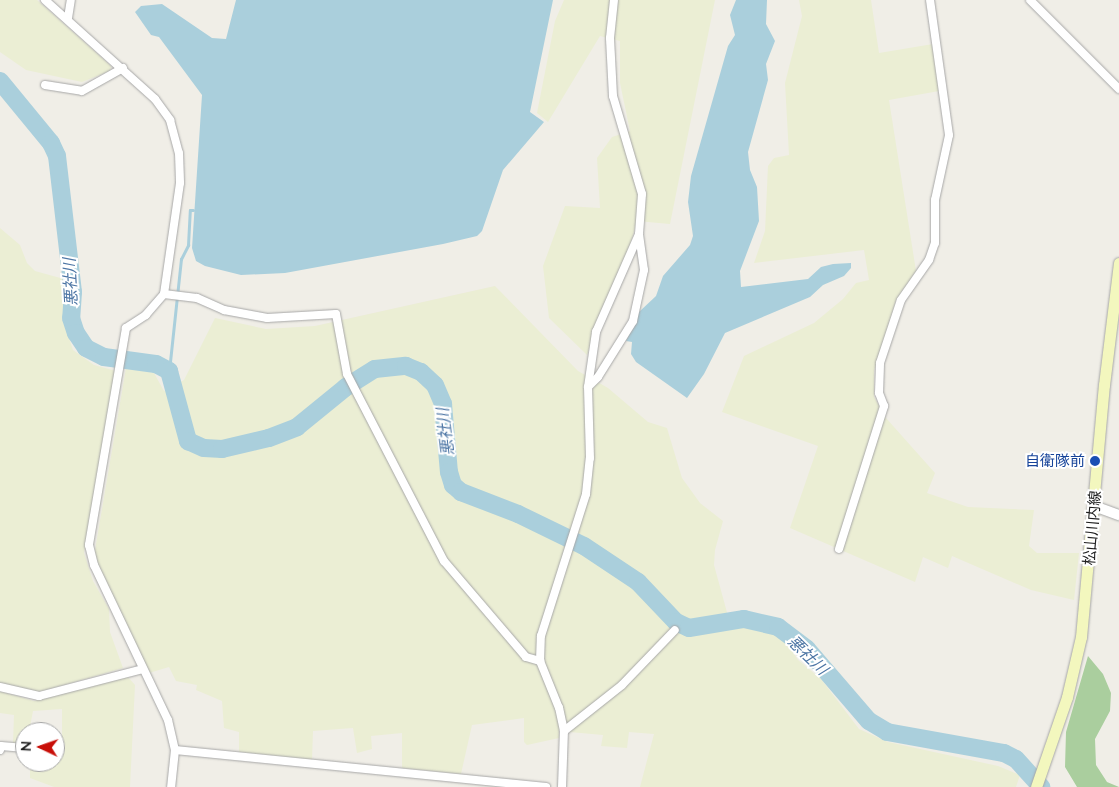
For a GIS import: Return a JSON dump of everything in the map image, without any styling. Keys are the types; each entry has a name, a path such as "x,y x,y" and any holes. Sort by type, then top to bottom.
{"main road":[{"name":"松山川内線","path":"1036,787 1075,668 1094,506 1104,385 1119,263"}],"street":[{"path":"45,0 68,18 155,99 170,120 180,153 180,183 164,294 146,315 126,328 89,545 90,556 168,720 175,750 171,787"},
{"path":"68,18 71,0"},
{"path":"588,387 598,377 633,321 644,270 639,234 642,194 620,122 612,87 610,38 614,0"},
{"path":"839,548 884,406 879,393 880,363 901,300 929,260 935,242 936,192 949,135 930,0"},
{"path":"1030,0 1119,90"},
{"path":"45,85 82,91 123,68"},
{"path":"562,787 564,730 559,708 540,661 543,622 574,536 588,476 588,387 596,332 639,234"},
{"path":"164,294 177,294 254,316 290,318 336,314 346,374 354,386 444,561 526,656 540,661"},
{"path":"1094,506 1119,514"},
{"path":"564,730 622,685 675,630"},
{"path":"0,687 39,696 143,669"},
{"path":"0,750 0,746 15,747"},
{"path":"175,750 546,787"}],"green space":[{"path":"0,0 37,0 111,66 110,71 82,82 26,70 0,52"},
{"path":"564,0 715,0 670,224 637,221 627,256 602,308 587,355 549,318 543,266 565,206 600,208 597,158 612,137 630,131 620,83 620,41 600,36 548,122 537,113 555,21"},
{"path":"799,0 871,0 879,53 933,44 939,91 889,100 916,271 896,300 874,371 874,397 886,418 935,473 927,493 968,507 1034,510 1029,546 1037,553 1079,553 1074,600 1031,590 952,556 948,568 923,557 915,582 790,528 818,446 722,412 744,356 814,323 843,299 856,283 869,280 864,250 754,263 765,231 768,166 774,158 789,155 785,83 802,16"},
{"path":"0,228 20,245 27,263 35,271 64,279 65,326 73,350 94,365 116,371 84,553 93,581 109,609 110,632 123,668 40,692 27,692 0,685"},
{"path":"495,286 578,371 608,388 648,422 667,428 682,478 700,503 723,521 715,550 714,565 731,627 757,629 775,635 789,646 798,660 821,679 859,729 888,742 998,766 1020,775 1016,787 640,787 654,734 629,732 627,748 601,746 603,735 559,731 559,738 527,745 524,742 524,718 472,725 461,774 402,768 402,733 371,736 372,749 357,753 353,728 313,731 312,760 239,752 239,732 224,728 222,701 196,690 197,685 176,681 169,667 149,673 94,556 126,368 154,373 164,391 184,380 215,318 266,329 315,326"},
{"path":"1088,656 1103,674 1111,693 1110,711 1095,739 1096,765 1107,782 1119,787 1077,787 1065,767 1066,732"},
{"path":"127,676 135,685 130,787 54,787 30,778 30,772 65,772 65,722 62,722 62,709 33,711 31,722 15,722 15,743 13,743 14,715 0,713 0,691 34,701"}],"water":[{"path":"236,0 553,0 530,112 544,122 503,170 482,231 477,236 443,244 285,273 241,275 205,266 196,261 192,248 202,95 159,37 151,35 135,12 141,6 162,4 212,38 226,39"},
{"path":"736,0 767,0 766,24 775,41 766,64 768,80 748,152 750,170 757,187 759,221 740,271 741,287 808,279 821,267 833,264 851,263 851,268 844,276 823,285 810,297 725,333 704,374 687,398 636,362 631,354 632,342 626,341 639,312 656,296 663,276 690,245 693,236 688,202 691,176 728,46 735,35 730,15"}],"waterway":[{"name":"悪社川","path":"0,81 51,143 57,156 73,292 71,318 76,333 86,348 104,357 156,364 169,371 188,441 204,448 222,449 269,438 297,427 346,387 375,369 406,366 421,372 435,385 443,404 449,472 453,485 461,492 518,514 584,546 638,582 676,622 689,628 744,619 778,627 807,649 869,721 887,732 1004,753 1016,759 1041,787"},
{"path":"169,371 181,259 188,245 190,210 193,210"}],"place":[{"name":"自衛隊前","path":"1095,461"}]}
